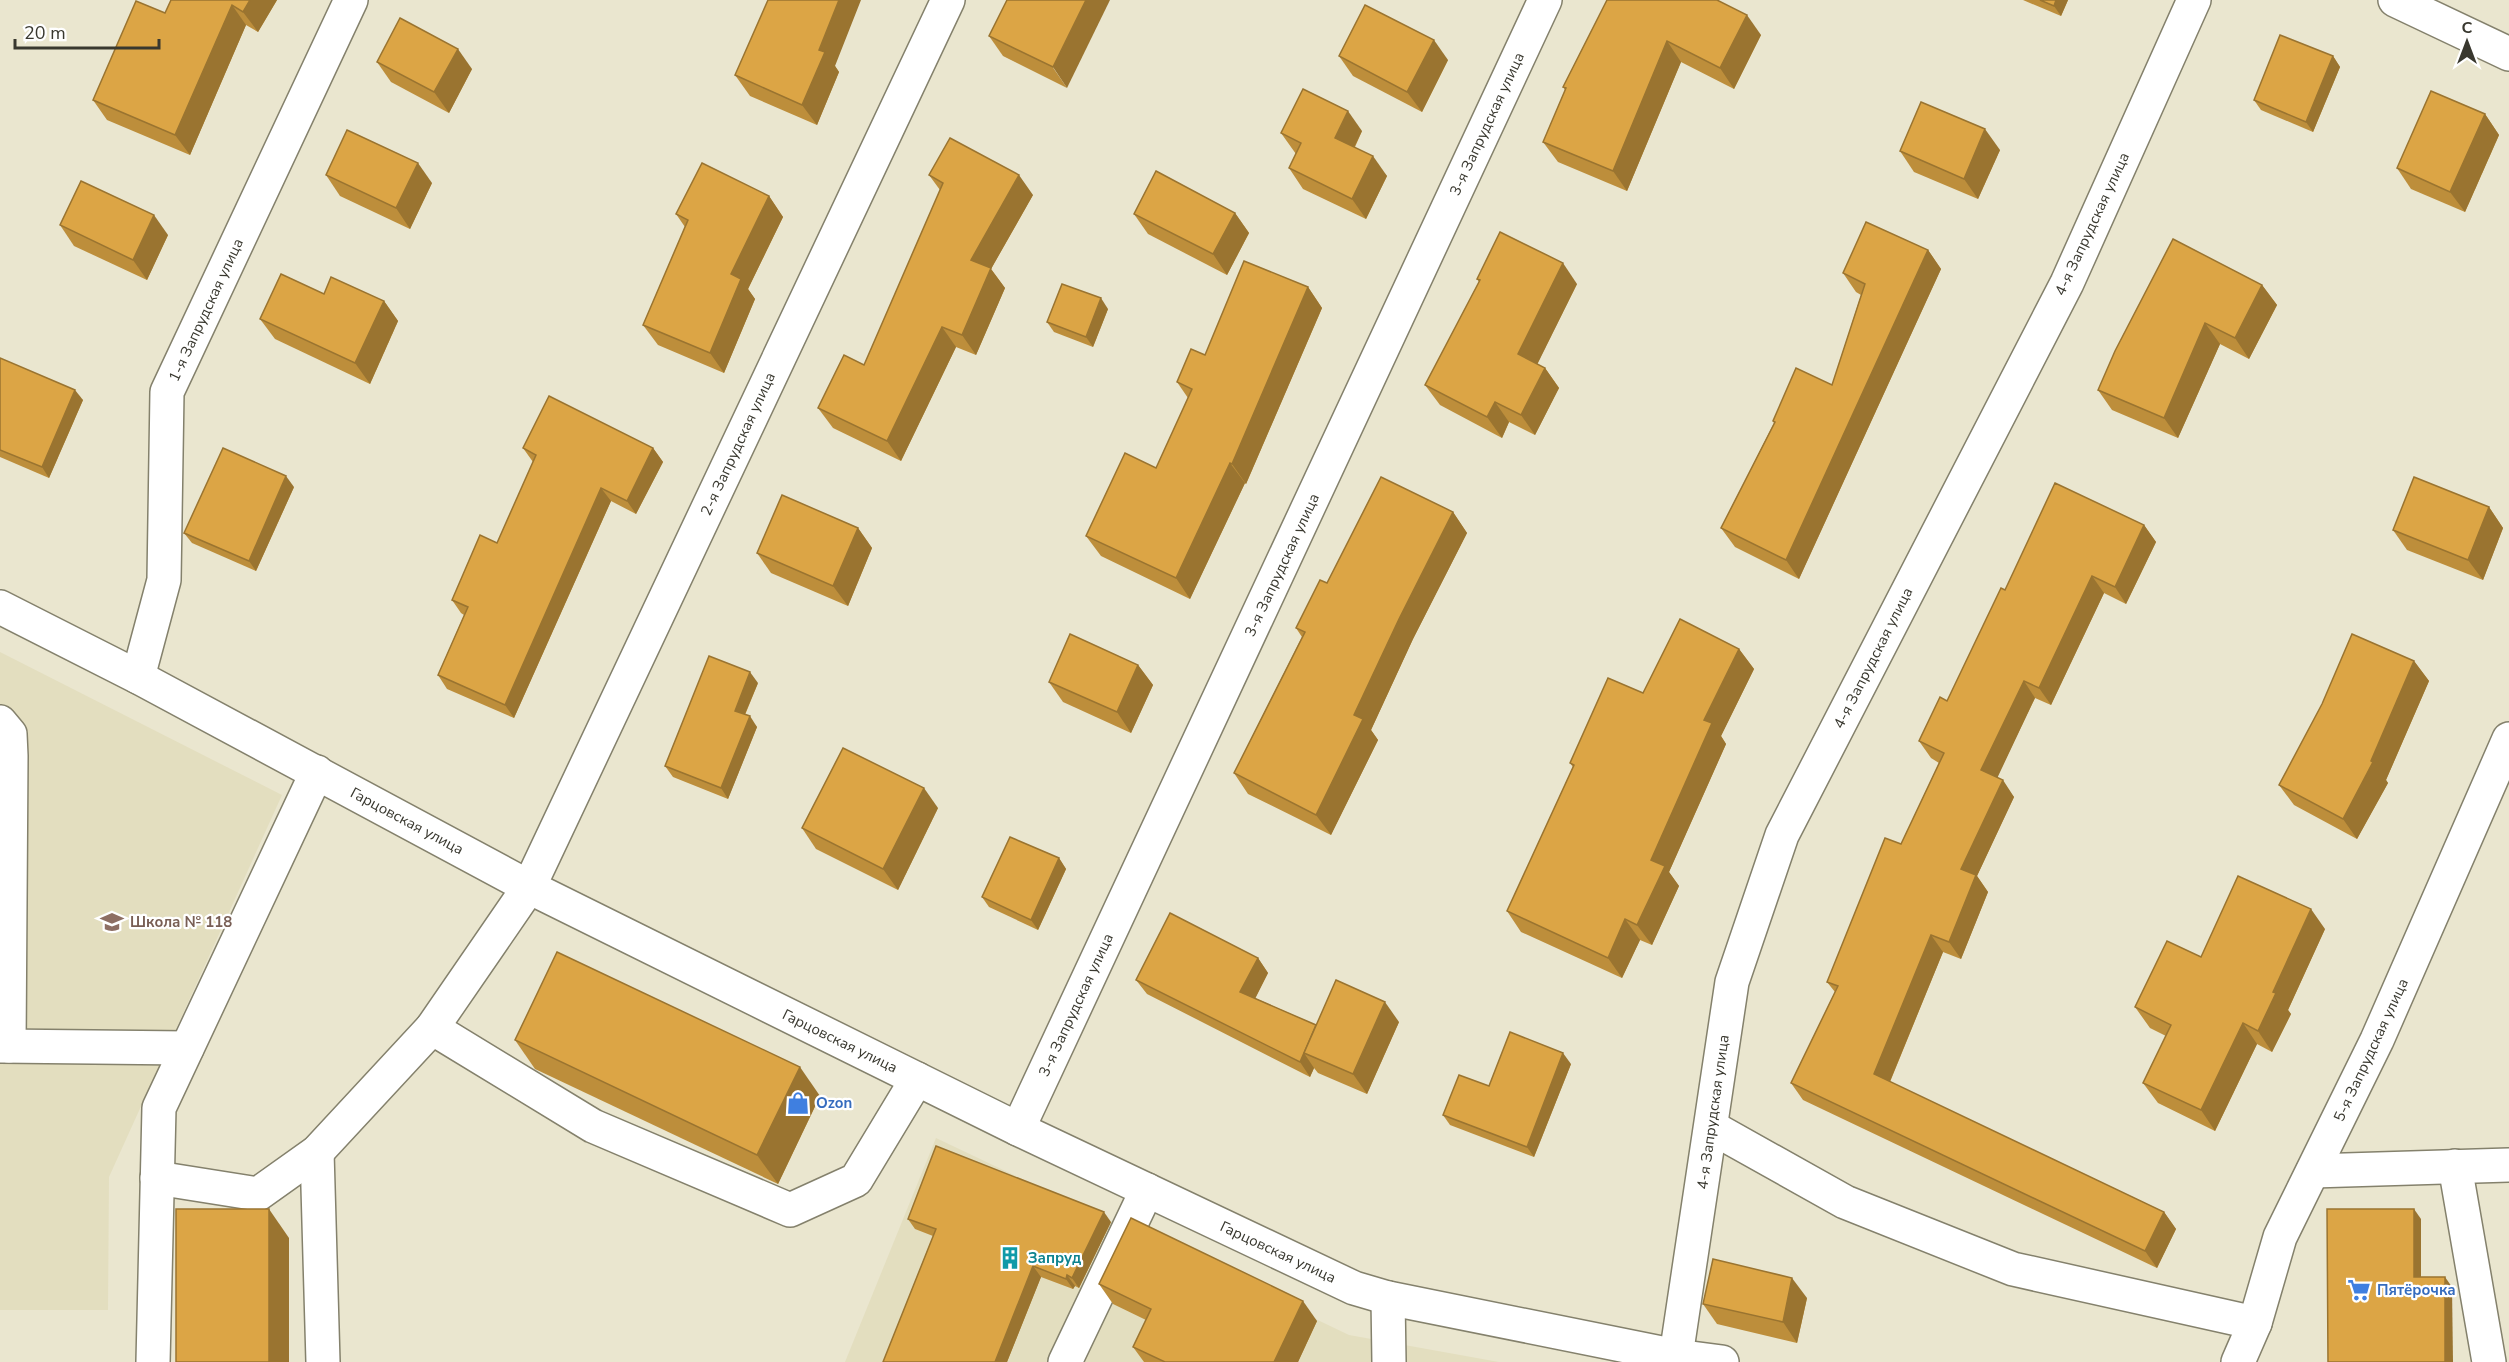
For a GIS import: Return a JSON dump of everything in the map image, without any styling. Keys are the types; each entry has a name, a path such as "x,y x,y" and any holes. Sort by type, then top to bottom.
{"street":[{"name":"1-я Запрудская улица","path":"138,677 164,580 167,392 351,0"},
{"name":"2-я Запрудская улица","path":"157,1178 258,1194 317,1152 432,1028 529,887 948,0"},
{"name":"3-я Запрудская улица","path":"1018,1129 1545,0"},
{"name":"4-я Запрудская улица","path":"1676,1356 1732,982 1782,835 2067,283 2193,0"},
{"path":"2395,0 2509,54"},
{"name":"Гарцовская улица","path":"0,607 138,677 529,887 1018,1129 1354,1288 1388,1298 1676,1356 1722,1362"},
{"path":"0,722 10,734 11,756 4,1046 187,1048"},
{"name":"5-я Запрудская улица","path":"2238,1362 2255,1323 2280,1237 2377,1040 2509,739"},
{"path":"153,1362 159,1108 317,772"},
{"path":"432,1028 593,1126 790,1210 856,1180 917,1079"},
{"path":"1711,1127 1845,1202 2013,1269 2255,1323"},
{"path":"317,1152 323,1362"},
{"path":"2313,1171 2509,1165"},
{"path":"2455,1166 2490,1362"},
{"path":"1065,1362 1147,1190"},
{"path":"1388,1298 1389,1362"}],"shaded area":[{"name":"Школа № 118","path":"0,652 282,795 109,1177 108,1310 0,1310"},
{"path":"936,1138 1349,1335 1499,1362 845,1362"}],"building":[{"path":"171,0 250,0 243,12 232,5 175,135 93,100 136,1 165,13"},
{"path":"768,0 839,0 819,50 825,52 802,105 735,75"},
{"path":"1007,0 1086,0 1053,67 989,36"},
{"path":"1607,0 1717,0 1747,15 1720,68 1667,41 1613,171 1543,142 1566,88 1563,87"},
{"path":"2040,0 2056,0 2054,6"},
{"path":"1365,5 1434,40 1407,92 1339,56"},
{"path":"400,18 458,49 434,92 377,62"},
{"path":"2280,35 2333,56 2306,122 2254,100"},
{"path":"1303,89 1348,111 1335,138 1373,156 1352,199 1289,168 1301,143 1281,133"},
{"path":"2431,91 2485,114 2450,192 2397,168"},
{"path":"1921,102 1985,129 1964,179 1900,151"},
{"path":"347,130 418,163 396,208 326,175"},
{"path":"950,138 1019,175 971,260 991,268 962,335 942,327 887,441 818,408 844,355 864,365 943,183 929,175"},
{"path":"702,163 769,196 731,274 741,279 710,353 643,325 688,220 676,214"},
{"path":"1156,171 1235,213 1213,254 1134,214"},
{"path":"81,181 154,215 133,260 60,225"},
{"path":"1866,222 1928,250 1786,560 1721,528 1775,422 1773,421 1796,368 1832,385 1865,284 1843,273"},
{"path":"1500,232 1563,263 1518,354 1545,368 1521,415 1495,402 1487,417 1425,385 1480,280 1477,279"},
{"path":"2173,239 2262,285 2235,338 2205,323 2164,418 2098,390 2115,351"},
{"path":"1244,261 1308,287 1232,464 1230,463 1176,578 1086,536 1125,453 1156,468 1192,389 1177,382 1191,349 1205,355"},
{"path":"281,274 324,294 331,277 384,301 355,363 260,319"},
{"path":"1062,284 1101,298 1086,337 1047,322"},
{"path":"0,358 75,390 42,467 0,450"},
{"path":"549,396 653,448 627,501 601,488 505,705 438,675 468,607 452,600 480,535 497,543 536,455 523,448"},
{"path":"223,448 286,476 249,561 184,533"},
{"path":"1381,477 1453,512 1354,715 1363,719 1316,815 1234,773 1305,632 1296,628 1320,580 1327,583"},
{"path":"2414,477 2489,507 2468,560 2393,530"},
{"path":"2055,483 2144,525 2115,587 2092,576 2039,688 2024,681 1981,770 2003,780 1961,869 1976,875 1949,942 1931,935 1874,1074 2164,1212 2145,1251 1791,1083 1838,986 1827,982 1885,838 1901,844 1944,753 1919,741 1940,697 1947,701 2001,588 2005,590"},
{"path":"782,495 858,528 833,586 757,553"},
{"path":"1680,619 1739,649 1704,720 1712,723 1651,860 1665,866 1637,925 1625,919 1608,958 1507,911 1574,765 1570,763 1608,678 1643,693"},
{"path":"1070,634 1138,665 1117,712 1049,682"},
{"path":"2352,634 2414,661 2371,761 2373,762 2343,819 2279,785 2322,704"},
{"path":"709,656 750,672 735,711 750,716 721,788 665,766"},
{"path":"843,748 924,788 883,869 802,828"},
{"path":"1010,837 1059,858 1031,920 982,897"},
{"path":"2238,876 2311,909 2258,1031 2243,1023 2201,1110 2143,1083 2171,1025 2135,1007 2167,941 2201,957"},
{"path":"1170,913 1258,958 1240,992 1316,1025 1300,1062 1136,980"},
{"path":"557,952 800,1067 757,1155 515,1040"},
{"path":"1336,980 1385,1002 1353,1074 1304,1053"},
{"path":"1510,1032 1563,1053 1527,1147 1443,1115 1459,1075 1489,1086"},
{"name":"Запруд","path":"936,1146 1104,1212 1072,1278 1067,1275 1066,1279 1033,1266 995,1362 883,1362 936,1229 908,1219"},
{"path":"176,1209 269,1209 269,1362 176,1362"},
{"path":"2327,1209 2414,1209 2414,1277 2445,1277 2445,1362 2328,1362"},
{"path":"1131,1218 1303,1301 1274,1362 1165,1362 1133,1347 1151,1309 1099,1284"},
{"path":"1713,1259 1792,1278 1783,1322 1703,1304"}],"place":[{"name":"Школа № 118","path":"112,922"},
{"name":"Ozon","path":"798,1103"},
{"name":"Запруд","path":"1010,1258"},
{"name":"Пятёрочка","path":"2359,1290"}]}
